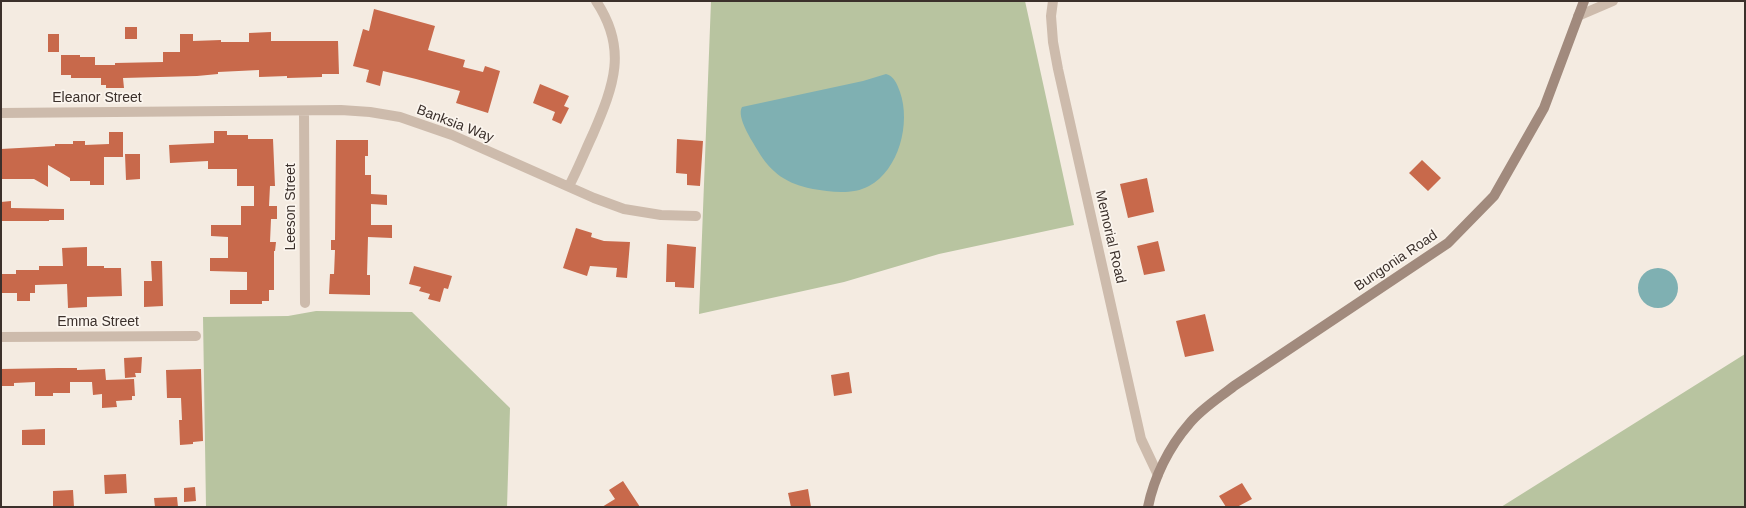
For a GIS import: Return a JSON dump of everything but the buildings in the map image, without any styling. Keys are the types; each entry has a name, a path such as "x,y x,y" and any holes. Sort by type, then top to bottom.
{"street":[{"path":"569,186 604,107 611,88 615,69 615,49 610,26 596,1"},
{"name":"Memorial Road","path":"1053,1 1051,16 1053,42 1076,148 1141,440 1158,475"},
{"name":"Bungonia Road","path":"1148,507 1158,475 1173,445 1190,423 1211,404 1234,386 1448,243 1494,196 1544,108 1584,1"},
{"path":"1578,16 1614,1"},
{"name":"Banksia Way","path":"192,112 341,110 370,112 400,117 452,135 624,209 660,215 696,216"},
{"name":"Leeson Street","path":"304,111 305,303"},
{"name":"Eleanor Street","path":"1,113 192,112"},
{"name":"Emma Street","path":"1,337 196,336"}],"green space":[{"path":"711,1 1025,1 1074,225 939,254 844,282 699,314"},
{"path":"316,311 412,312 510,408 507,507 206,507 203,317 288,316"},
{"path":"1745,354 1745,507 1501,507"}],"water":[{"path":"886,74 893,78 900,92 903,104 903,131 900,145 888,169 879,179 863,189 849,192 827,191 804,187 788,181 768,166 749,135 741,117 742,107 863,81"},
{"path":"1662,268 1669,271 1675,277 1678,288 1677,296 1669,305 1662,308 1654,308 1647,305 1639,296 1638,284 1641,277 1650,269"}]}
